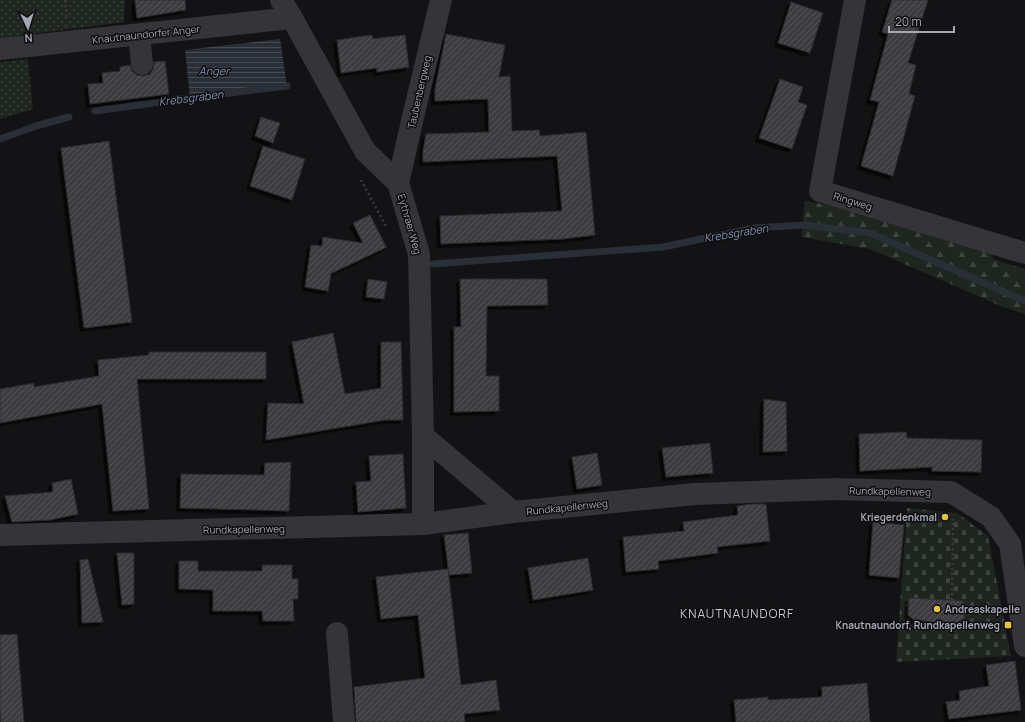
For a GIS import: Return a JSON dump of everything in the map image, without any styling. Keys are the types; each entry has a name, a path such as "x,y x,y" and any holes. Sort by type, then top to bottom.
{"street":[{"name":"Taubenbergweg","path":"398,184 414,110 441,0"},
{"name":"Ringweg","path":"855,0 820,191 1025,253"},
{"name":"Eythraer Weg","path":"286,9 364,151 398,184 419,254 423,436 423,524"},
{"name":"Knautnaundorfer Anger","path":"0,50 139,34 286,9"},
{"path":"139,34 142,64"},
{"path":"423,436 513,512"},
{"name":"Rundkapellenweg","path":"0,535 423,524 513,512 694,494 835,489 951,492 991,517 1010,544 1025,646"},
{"path":"337,633 344,722"}],"path":[{"path":"952,600 953,513"}],"green space":[{"path":"0,0 125,0 124,22 0,38"},
{"path":"28,59 33,109 0,119 0,62"},
{"path":"805,201 877,213 995,249 992,259 1025,269 1025,314 1003,307 870,249 801,237"},
{"path":"907,508 957,513 988,536 1011,656 896,662"}],"water":[{"name":"Anger","path":"280,39 287,86 190,98 185,50"}],"building":[{"path":"135,0 185,0 186,10 137,18"},
{"path":"892,0 928,0 908,63 916,65 909,94 915,96 893,176 861,166 879,102 870,100 888,34 882,32"},
{"path":"791,2 823,13 810,53 778,43"},
{"path":"446,34 505,45 499,77 510,76 512,131 539,130 540,136 586,132 595,235 563,239 441,244 440,216 562,211 557,156 423,162 426,134 489,132 488,99 435,101 435,89"},
{"path":"372,35 373,39 405,35 409,67 377,72 377,68 341,73 337,40"},
{"path":"165,61 169,94 90,104 88,84 103,83 102,73 120,71 120,67 130,65 132,71 137,75 144,76 150,74 153,69 154,62"},
{"path":"780,79 803,87 798,102 807,105 792,149 759,138"},
{"path":"261,117 280,123 273,143 255,136"},
{"path":"109,141 132,322 84,328 61,148"},
{"path":"263,146 305,159 292,200 250,186"},
{"path":"370,215 387,247 330,274 328,291 305,287 311,245 322,246 323,237 363,243 353,223"},
{"path":"368,279 387,282 384,299 366,297"},
{"path":"460,279 547,279 548,305 487,306 486,376 499,376 499,411 454,412 454,327 461,327"},
{"path":"333,333 345,394 381,388 381,342 401,342 403,420 385,420 266,440 268,403 304,404 292,342"},
{"path":"149,352 266,352 266,379 137,379 149,509 113,511 102,404 0,423 0,389 34,383 34,387 99,376 98,360 149,355"},
{"path":"764,399 786,402 787,451 763,452"},
{"path":"906,432 907,438 982,440 981,472 932,471 932,467 860,471 859,434"},
{"path":"710,443 713,473 666,477 662,448"},
{"path":"597,453 602,485 577,489 572,457"},
{"path":"403,454 406,508 358,512 356,482 371,481 369,456"},
{"path":"291,462 289,511 180,508 181,474 264,475 265,463"},
{"path":"71,479 78,514 50,520 12,522 5,496 53,492 52,483"},
{"path":"766,504 770,541 717,547 718,553 658,561 659,569 626,572 623,537 684,531 683,522 738,515 737,506"},
{"path":"873,522 904,525 899,578 869,575"},
{"path":"468,533 472,573 449,575 444,535"},
{"path":"117,553 134,553 134,604 122,605"},
{"path":"588,558 593,590 533,600 528,568"},
{"path":"88,559 103,622 82,623 80,560"},
{"path":"179,561 198,561 198,571 262,571 262,565 292,565 292,579 298,579 298,599 293,599 294,621 263,621 262,611 213,611 213,590 179,589"},
{"path":"448,569 461,685 496,680 500,710 464,714 465,722 356,722 354,687 425,678 418,615 381,619 376,577"},
{"name":"Andreaskapelle","path":"909,598 963,601 965,618 954,624 914,620 908,615"},
{"path":"17,634 24,722 1,722 0,635"},
{"path":"1015,661 1021,710 949,719 946,702 960,700 959,691 989,686 986,665"},
{"path":"867,683 870,722 736,722 734,700 768,697 768,700 822,697 822,687"}],"waterway":[{"name":"Krebsgraben","path":"95,111 287,86"},
{"name":"Krebsgraben","path":"0,139 36,126 69,117"},
{"name":"Krebsgraben","path":"433,264 663,247 754,228 805,225 870,233 1025,301"}],"place":[{"name":"Kriegerdenkmal","path":"945,517"},
{"name":"Andreaskapelle","path":"937,609"},
{"name":"Knautnaundorf, Rundkapellenweg","path":"1008,625"}],"district":[{"name":"KNAUTNAUNDORF","path":"737,614"}]}
